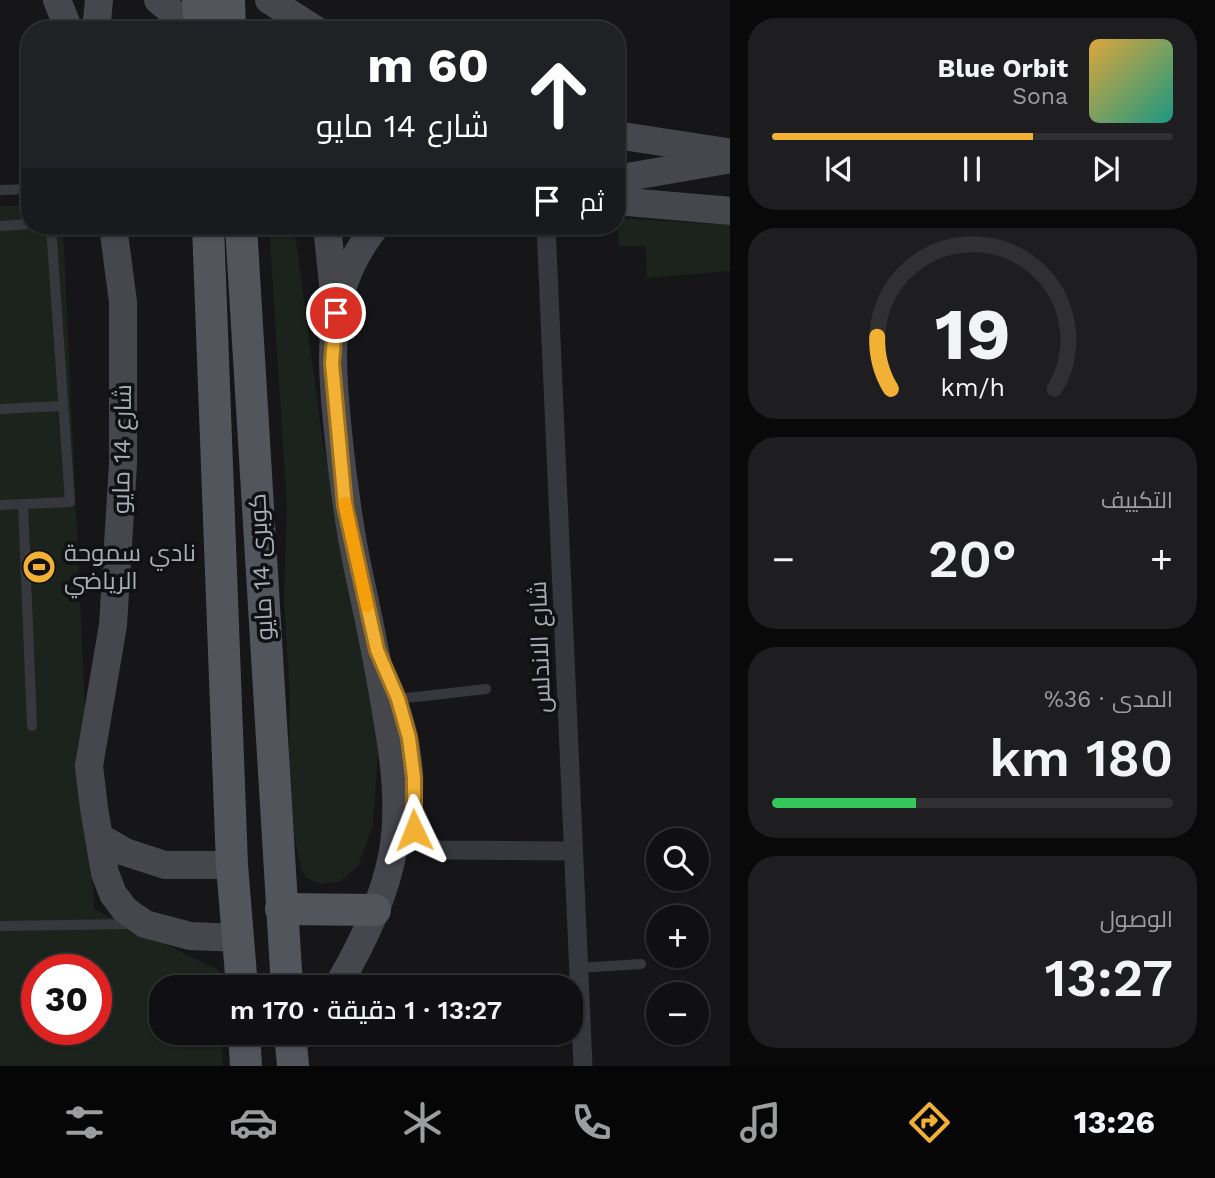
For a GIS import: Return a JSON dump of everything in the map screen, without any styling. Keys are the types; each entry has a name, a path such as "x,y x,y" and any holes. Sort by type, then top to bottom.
{"main road":[{"path":"57,0 65,21"},
{"path":"80,0 80,21"},
{"path":"97,21 99,0"},
{"path":"158,0 185,21"},
{"path":"179,0 207,21"},
{"path":"197,21 198,0"},
{"path":"229,0 230,21"},
{"path":"270,0 302,21"},
{"path":"625,136 730,152"},
{"path":"625,177 730,159"},
{"path":"625,202 730,211"},
{"name":"شارع 14 مايو","path":"114,235 123,302 123,464 113,625 89,766 105,873 113,894 125,909 145,924 190,936 239,938"},
{"name":"كوبرى 14 مايو","path":"208,235 232,865"},
{"name":"كوبرى 14 مايو","path":"242,235 281,909"},
{"path":"328,235 336,313 332,363 345,506 377,650 396,782 393,850 375,910 344,975"},
{"path":"336,313 351,266 369,235"},
{"path":"99,837 125,852 165,865 232,865 241,975"},
{"path":"286,975 281,909 375,910"},
{"path":"245,1045 246,1066"}],"street":[{"name":"شارع الاندلس","path":"546,235 578,975"},
{"path":"377,650 398,699 409,738 414,778 414,830 420,839 439,850 573,851"},
{"name":"شارع الاندلس","path":"581,1045 583,1066"}],"lane":[{"path":"0,190 21,189"},
{"path":"0,226 21,225"},
{"path":"0,505 69,502 52,235"},
{"path":"0,409 63,406"},
{"path":"23,504 32,726"},
{"path":"398,699 486,689"},
{"path":"0,926 145,924"},
{"path":"579,968 641,964"}],"shaded area":[{"name":"نادي سموحة الرياضي","path":"21,205 21,235 63,235 94,909 218,970 218,975 149,975 149,1045 222,1045 223,1066 0,1066 0,206"},
{"path":"625,219 730,225 730,271 647,278 646,246 619,246 618,235 625,235"},
{"path":"270,235 295,235 323,444 368,661 378,751 373,825 358,866 339,882 320,884 307,878 300,867 288,798 290,698 284,599 287,506"}],"slow traffic":[{"path":"345,503 367,606"}],"place":[{"name":"نادي سموحة الرياضي","path":"39,567"}],"route":[{"path":"336,313 332,363 345,506 377,650 398,699 409,738 414,778 414,830"}]}
